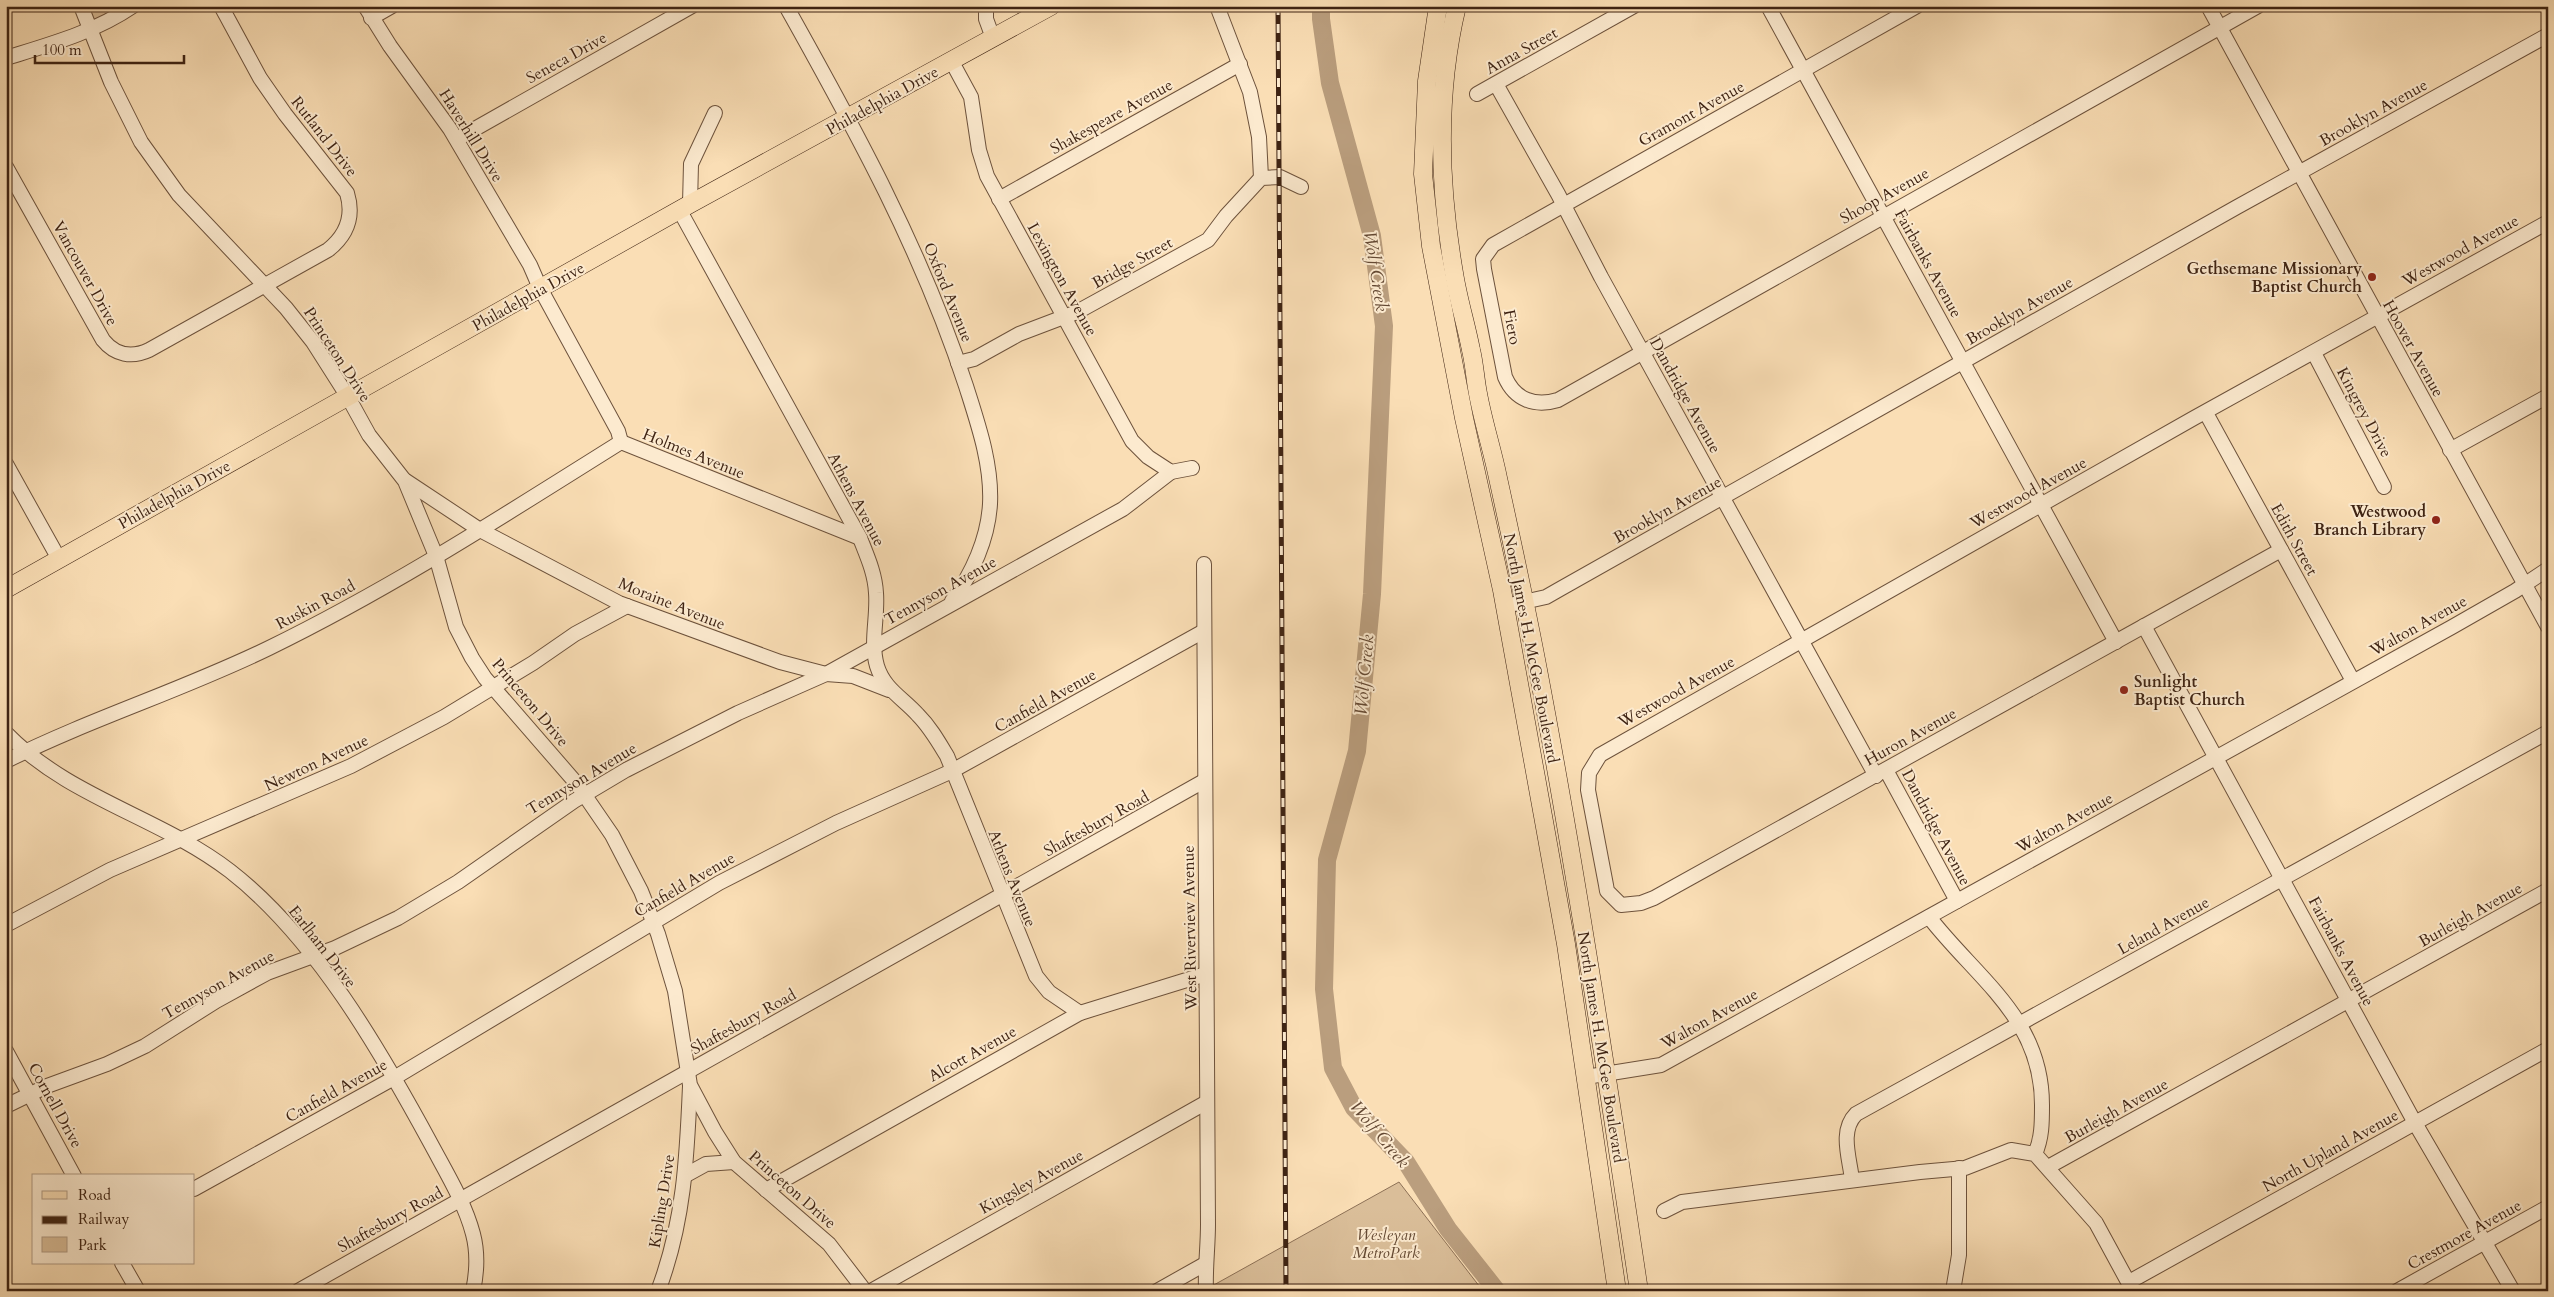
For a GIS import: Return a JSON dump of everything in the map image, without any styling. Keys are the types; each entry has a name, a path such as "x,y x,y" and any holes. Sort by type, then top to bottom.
{"main road":[{"name":"Philadelphia Drive","path":"6,589 540,288 1051,6"},
{"name":"North James H. McGee Boulevard","path":"1438,6 1425,108 1423,174 1435,273 1505,606 1566,944 1617,1291"},
{"name":"North James H. McGee Boulevard","path":"1457,6 1447,66 1442,119 1442,161 1449,243 1459,299 1472,353 1477,388 1498,473 1567,828 1639,1291"}],"street":[{"name":"Princeton Drive","path":"81,6 124,112 160,171 202,222 300,325 348,397 369,435 405,481 436,556 456,627 472,658 494,688 584,795 612,835 632,872 653,921 675,991 688,1079 715,1132 734,1162 829,1244 865,1291"},
{"path":"6,58 69,39 91,30 133,6"},
{"name":"Rutland Drive","path":"221,6 260,78 306,142 344,187 350,206 348,225 336,244 264,286"},
{"path":"368,12 392,6"},
{"name":"Seneca Drive","path":"457,139 692,6"},
{"name":"Oxford Avenue","path":"786,6 849,119 906,231 958,363 987,459 990,504 985,535 965,584 948,606"},
{"path":"986,6 986,19 993,38"},
{"path":"1216,6 1240,64 1256,115 1261,178 1280,177 1301,187"},
{"name":"Anna Street","path":"1477,94 1634,6"},
{"name":"Fairbanks Avenue","path":"1768,6 2116,642"},
{"name":"Gramont Avenue","path":"1486,254 1493,245 1917,6"},
{"name":"Hoover Avenue","path":"2208,6 2548,627"},
{"name":"Shoop Avenue","path":"1525,400 1542,404 1558,400 2258,6"},
{"name":"Haverhill Drive","path":"368,12 457,139 530,265 540,288"},
{"name":"Brooklyn Avenue","path":"1505,606 1546,597 2299,172 2548,35"},
{"name":"Lexington Avenue","path":"952,62 971,96 979,150 987,176 999,199 1132,441 1148,457 1171,472"},
{"name":"Shakespeare Avenue","path":"999,199 1240,64"},
{"name":"Dandridge Avenue","path":"1496,84 1801,641 1957,901"},
{"path":"685,208 691,164 715,113"},
{"name":"Vancouver Drive","path":"6,167 103,340 114,351 123,354 143,353 264,286"},
{"name":"Bridge Street","path":"958,363 974,359 1019,334 1077,312 1208,240 1226,216 1261,178"},
{"name":"Athens Avenue","path":"685,208 860,538 875,580 875,646 877,665 890,690 918,714 929,727 946,756 1036,976 1049,992 1080,1013"},
{"name":"Westwood Avenue","path":"1596,834 1588,783 1589,773 1600,755 2041,505 2314,354 2377,316 2548,222"},
{"name":"Fiero","path":"1486,254 1483,259 1484,268 1505,377 1514,392 1525,400"},
{"name":"Holmes Avenue","path":"540,288 618,431 621,442 860,538"},
{"name":"Kingrey Drive","path":"2314,354 2384,487"},
{"path":"2450,450 2548,396"},
{"name":"Edith Street","path":"2206,413 2353,682"},
{"name":"Ruskin Road","path":"6,761 92,720 202,677 267,649 336,614 480,530 621,442"},
{"path":"6,464 58,559"},
{"path":"1171,472 1192,468"},
{"name":"Tennyson Avenue","path":"6,1106 29,1094 107,1064 151,1042 246,984 373,931 422,905 584,795 661,751 738,713 826,674 1123,509 1171,472"},
{"name":"Moraine Avenue","path":"405,481 480,530 626,606 780,662 826,674 853,676 890,690"},
{"name":"Huron Avenue","path":"1596,834 1607,890 1621,904 1641,904 1881,773 2281,550"},
{"name":"West Riverview Avenue","path":"1204,564 1208,1250 1204,1264 1206,1291"},
{"name":"Walton Avenue","path":"1586,1076 1661,1065 2353,682 2548,569"},
{"name":"Newton Avenue","path":"6,925 110,870 352,766 420,731 494,688 575,634 626,606"},
{"name":"Fairbanks Avenue","path":"2144,626 2415,1123 2512,1291"},
{"name":"Canfield Avenue","path":"195,1188 394,1078 653,921 781,850 952,771 1204,631"},
{"name":"Leland Avenue","path":"1852,1180 1846,1134 1847,1126 1856,1114 2548,732"},
{"name":"Earlham Drive","path":"6,733 48,769 76,786 181,839 230,872 260,897 283,921 312,956 363,1029 394,1078 459,1200 473,1234 476,1253 473,1291"},
{"name":"Shaftesbury Road","path":"298,1291 459,1200 688,1079 1204,781"},
{"name":"Burleigh Avenue","path":"2048,1167 2350,1002 2548,890"},
{"path":"1929,917 2021,1024 2037,1067 2040,1088 2041,1142 2035,1154"},
{"name":"Alcott Avenue","path":"766,1190 1080,1013 1206,974"},
{"name":"North Upland Avenue","path":"2131,1286 2548,1049"},
{"name":"Cornell Drive","path":"6,1051 73,1174"},
{"name":"Kipling Drive","path":"658,1291 677,1228 686,1175 688,1079"},
{"name":"Kingsley Avenue","path":"871,1291 1207,1102"},
{"path":"1664,1211 1682,1202 1852,1180 1965,1168 2011,1150 2035,1154 2048,1167 2096,1223 2131,1286"},
{"path":"686,1175 706,1164 734,1162"},
{"path":"1953,1291 1959,1255 1959,1168"},
{"name":"Crestmore Avenue","path":"2397,1291 2548,1207"},
{"path":"123,1264 138,1291"},
{"path":"1156,1291 1204,1264"}],"green space":[{"path":"78,6 123,6 91,30"},
{"name":"Wesleyan MetroPark","path":"1399,1182 1483,1291 1203,1291"}],"waterway":[{"name":"Wolf Creek","path":"1321,6 1321,19 1330,83 1372,236 1384,326 1372,594 1357,751 1327,860 1324,989 1333,1068 1354,1108 1406,1162 1448,1229 1497,1291"}],"railway":[{"path":"1278,6 1286,1291"}],"place":[{"name":"Gethsemane Missionary Baptist Church","path":"2372,277"},
{"name":"Westwood Branch Library","path":"2436,520"},
{"name":"Sunlight Baptist Church","path":"2124,690"}]}
